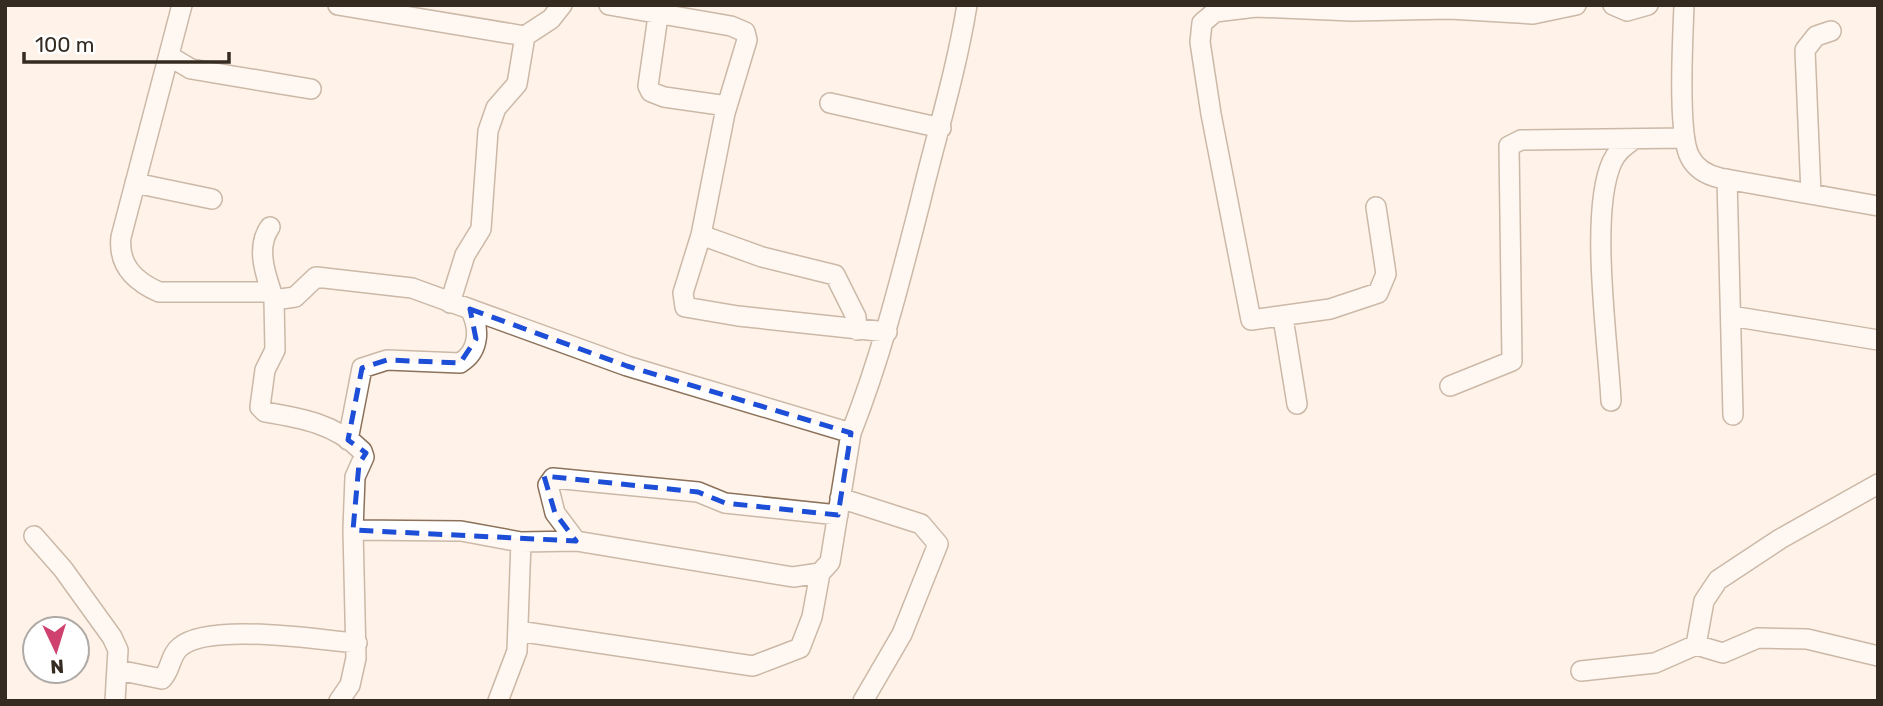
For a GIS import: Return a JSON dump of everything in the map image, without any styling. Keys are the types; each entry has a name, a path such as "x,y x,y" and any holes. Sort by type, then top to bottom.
{"street":[{"path":"182,5 119,251 125,265 144,285 159,292 295,297 316,277 412,288 627,366 851,433"},
{"path":"338,5 524,36 551,19 562,5"},
{"path":"609,5 658,16 721,24 745,32 747,40 727,106 701,235 683,293 685,307 887,332"},
{"path":"518,631 753,666 800,648 812,617 820,573 830,562 851,433 887,332 952,87 967,5"},
{"path":"1376,207 1386,274 1383,287 1358,302 1256,322 1249,318 1200,42 1202,23 1215,12 1256,6 1379,12 1450,9 1533,14 1576,5"},
{"path":"1613,5 1627,11 1648,5"},
{"path":"1685,5 1684,138 1694,164 1709,176 1878,206"},
{"path":"658,16 648,86 651,92 664,97 727,106"},
{"path":"1811,194 1805,50 1816,36 1831,30"},
{"path":"450,303 465,255 481,229 488,131 496,108 517,84 524,36"},
{"path":"169,56 191,69 312,89"},
{"path":"830,103 941,128"},
{"path":"1450,386 1509,365 1512,361 1509,146 1521,140 1684,138"},
{"path":"1611,401 1601,212 1612,164 1619,151 1634,139"},
{"path":"1727,179 1733,415"},
{"path":"135,183 212,199"},
{"path":"270,227 262,243 273,296 275,350 265,369 260,407 265,412 307,419 348,440 360,449 364,457 357,468 353,530 357,643 355,672 339,701"},
{"path":"701,235 762,257 835,275 856,317 857,330"},
{"path":"348,440 362,368 387,360 460,363 471,355 477,339 475,318 470,309"},
{"path":"1731,316 1878,340"},
{"path":"1283,318 1297,404"},
{"path":"576,541 555,513 548,485 553,478 698,492 725,503 839,506 921,524 938,544 902,634 863,701"},
{"path":"1696,645 1704,601 1718,580 1780,539 1878,484"},
{"path":"353,530 461,531 500,540 576,541 793,577 820,573"},
{"path":"34,536 64,569 118,650 115,701"},
{"path":"498,701 517,652 521,541"},
{"path":"118,670 162,679 174,654 183,644 225,634 357,643"},
{"path":"1581,671 1655,663 1696,645 1723,653 1758,638 1807,639 1878,656"}],"highlighted area":[{"path":"470,309 627,366 851,433 838,515 725,503 698,492 544,476 555,513 576,541 353,530 359,464 366,453 348,440 362,368 387,360 460,363 476,339"}]}
